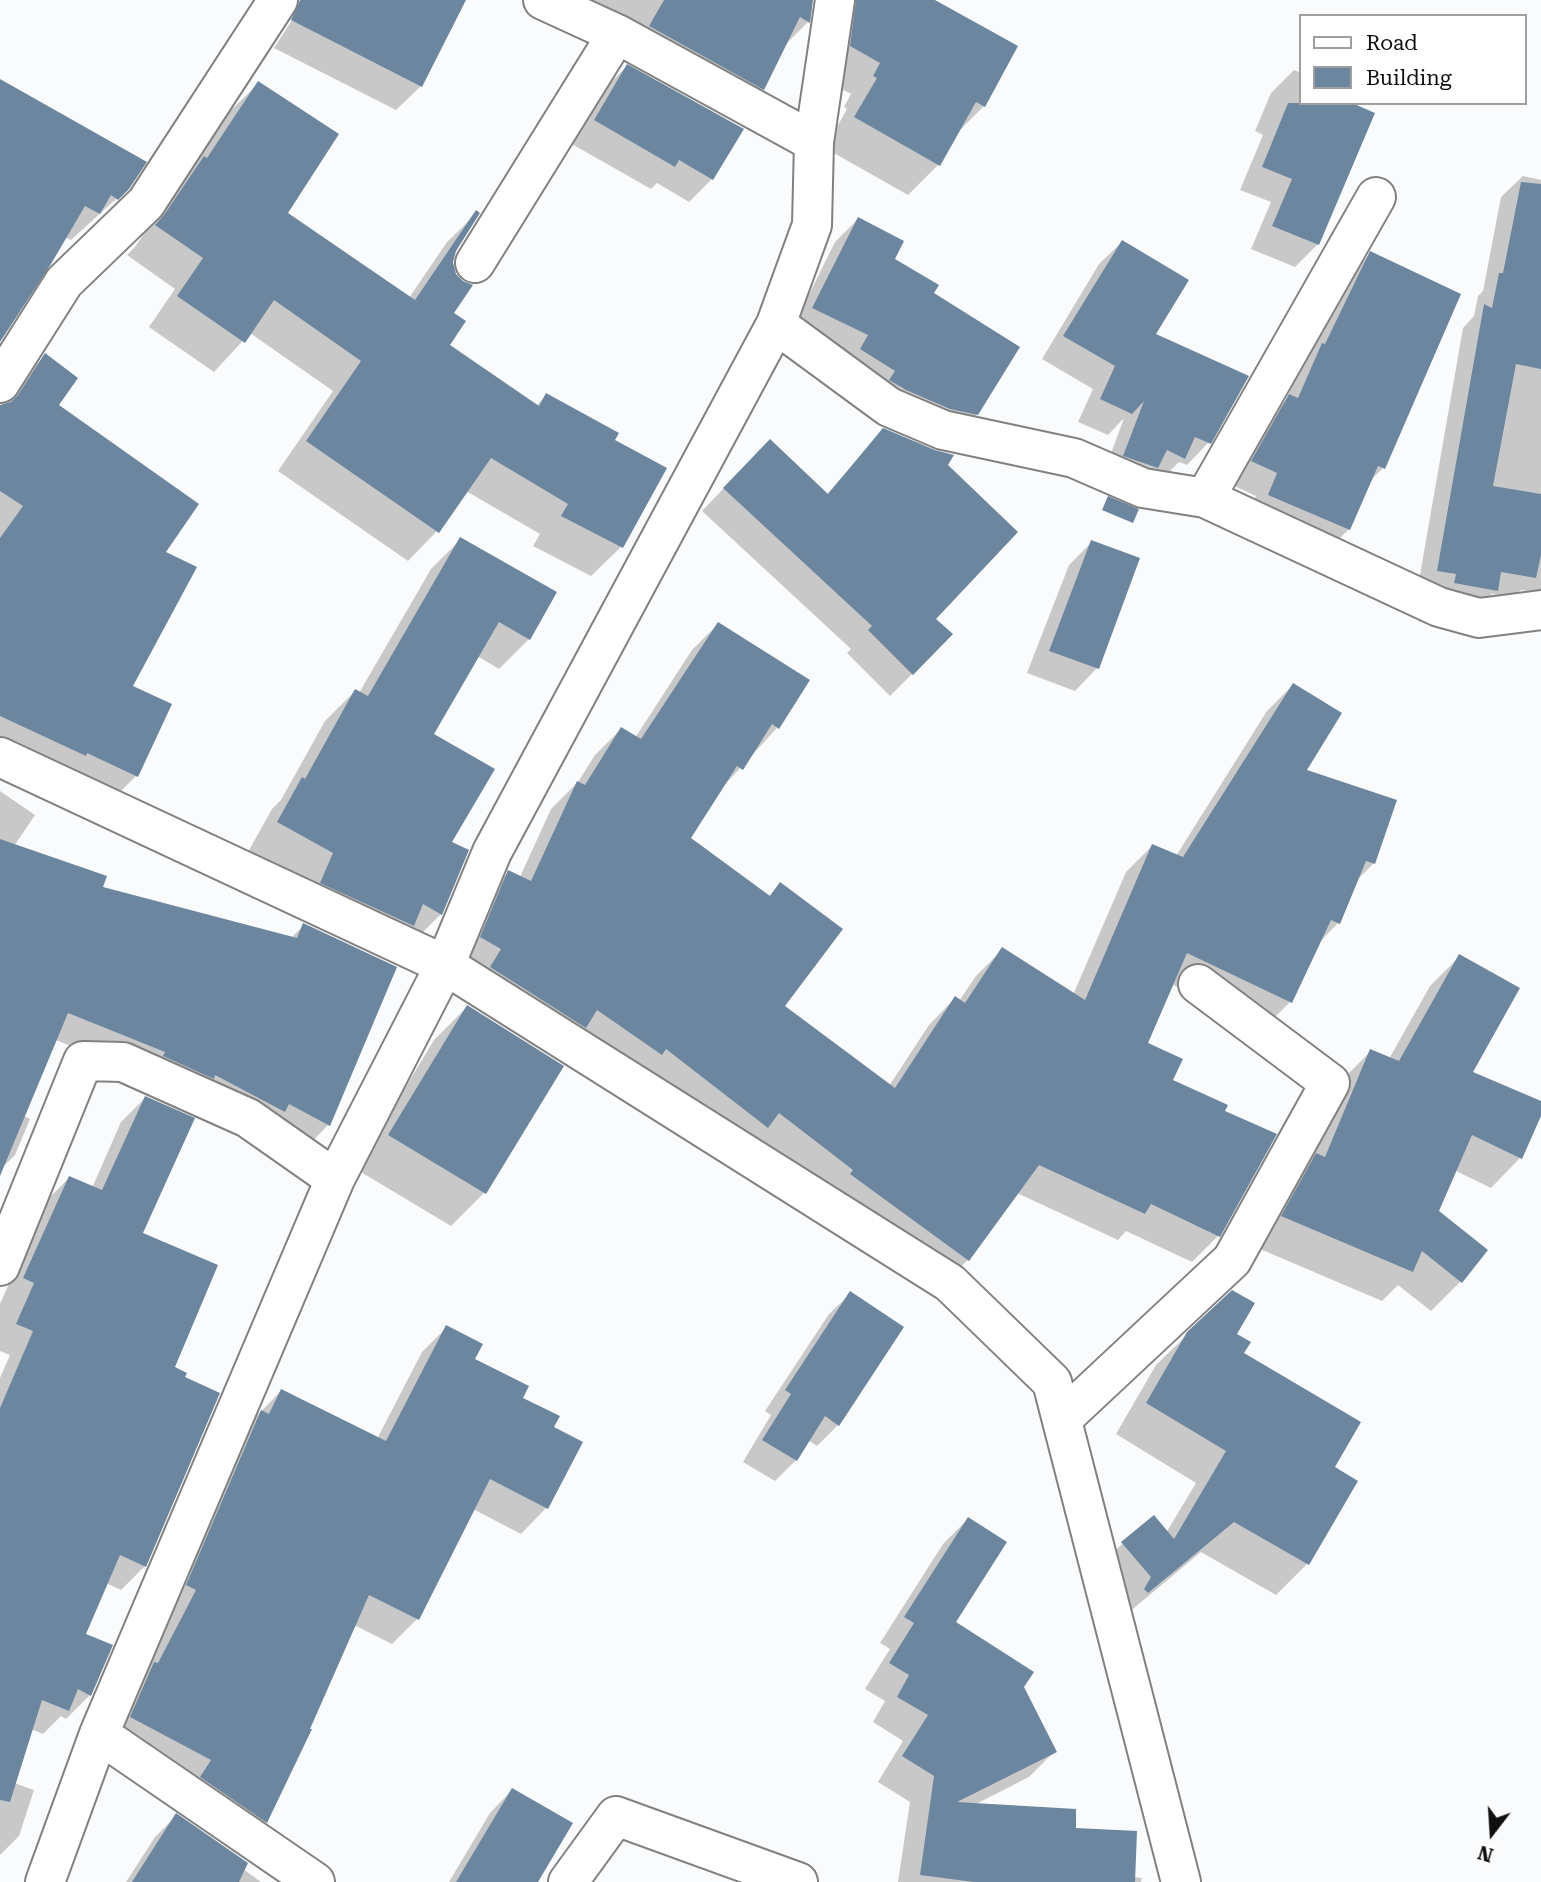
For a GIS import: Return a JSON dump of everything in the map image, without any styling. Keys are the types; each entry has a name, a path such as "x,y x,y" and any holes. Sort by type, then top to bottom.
{"street":[{"path":"0,383 64,282 146,204 278,0"},
{"path":"543,0 617,34 814,142"},
{"path":"45,1882 99,1734 335,1179 445,965 492,852 776,324 812,225 814,142 835,0"},
{"path":"475,263 617,34"},
{"path":"1205,498 1376,197"},
{"path":"776,324 889,407 943,430 1074,458 1143,488 1205,498 1438,607 1479,618 1541,610"},
{"path":"0,757 445,965 950,1283 1052,1382 1181,1882"},
{"path":"1062,1419 1232,1260 1330,1083 1198,984"},
{"path":"0,1266 83,1060 123,1062 248,1118 335,1179"},
{"path":"99,1734 315,1882"},
{"path":"568,1882 616,1816 798,1882"}],"building":[{"path":"300,0 466,0 422,87 291,20"},
{"path":"664,0 813,0 810,23 800,17 764,90 649,26"},
{"path":"856,0 935,0 1018,46 985,107 976,102 940,166 854,117 877,78 873,76 880,63 850,46"},
{"path":"627,64 744,129 713,180 679,160 675,167 594,120"},
{"path":"0,79 147,162 129,189 118,200 111,195 100,214 85,206 0,342"},
{"path":"258,81 339,134 288,213 415,300 476,210 480,213 456,251 453,262 456,274 473,285 454,313 466,321 450,345 539,406 546,393 619,433 615,440 667,468 623,548 561,516 568,504 491,458 439,533 306,441 361,361 274,300 245,343 177,296 203,258 155,225 204,156 207,158"},
{"path":"1288,103 1357,105 1375,113 1319,245 1272,226 1292,179 1262,167"},
{"path":"1521,182 1541,184 1541,369 1516,364 1493,486 1541,494 1541,555 1536,578 1501,572 1498,591 1454,583 1456,574 1437,571 1484,304 1492,308 1499,273 1503,273"},
{"path":"858,217 904,241 895,259 939,285 934,293 1020,347 978,415 950,409 889,380 895,371 860,349 868,335 812,308"},
{"path":"1122,240 1189,280 1156,334 1249,376 1211,444 1195,437 1185,459 1167,450 1158,468 1123,456 1144,401 1132,414 1100,399 1115,366 1063,336"},
{"path":"1370,251 1461,294 1385,469 1378,466 1350,530 1268,495 1277,473 1251,461 1289,394 1298,398 1322,343 1325,344"},
{"path":"45,353 78,378 59,405 199,504 166,552 197,567 133,686 172,704 138,777 0,716 0,538 23,506 0,491 0,405 11,402 18,395"},
{"path":"883,428 954,455 948,465 1018,532 936,619 953,634 913,675 868,630 872,626 723,488 770,439 828,494"},
{"path":"1108,496 1139,509 1133,523 1102,510"},
{"path":"460,537 557,592 530,640 499,622 434,734 495,769 452,842 469,850 442,915 423,904 414,926 320,883 333,853 277,822 302,777 305,779 355,689 368,696"},
{"path":"1091,540 1140,558 1099,669 1049,651"},
{"path":"718,622 810,680 779,729 772,724 743,770 737,766 691,838 770,896 780,882 843,929 785,1006 895,1088 955,996 965,1003 1002,947 1085,1000 1152,844 1183,857 1293,683 1342,713 1307,770 1397,800 1375,864 1366,861 1340,924 1331,920 1292,1003 1187,953 1148,1043 1183,1059 1173,1080 1228,1105 1225,1111 1277,1134 1220,1237 1151,1204 1145,1214 1039,1165 969,1261 850,1174 853,1170 779,1113 768,1128 666,1049 662,1055 597,1010 586,1028 490,967 501,949 480,937 508,870 531,881 577,781 585,785 621,727 641,739"},
{"path":"0,839 107,876 103,887 297,938 303,923 397,967 330,1126 289,1104 285,1112 215,1075 214,1079 163,1056 165,1052 68,1013 0,1176"},
{"path":"1459,954 1520,988 1473,1072 1541,1101 1541,1116 1522,1159 1472,1135 1439,1211 1488,1250 1462,1283 1422,1251 1413,1272 1281,1216 1316,1153 1325,1157 1370,1049 1399,1061"},
{"path":"467,1005 564,1066 486,1194 388,1135"},
{"path":"145,1096 195,1118 143,1233 218,1265 175,1367 187,1373 185,1377 220,1393 146,1567 120,1555 86,1634 113,1645 91,1696 78,1689 69,1711 42,1700 10,1802 0,1800 0,1408 33,1331 16,1324 34,1283 23,1278 69,1176 102,1190"},
{"path":"1232,1290 1255,1303 1237,1334 1251,1342 1244,1353 1361,1422 1335,1467 1358,1481 1309,1565 1234,1522 1148,1593 1144,1589 1151,1577 1121,1542 1154,1515 1174,1539 1226,1451 1146,1403 1187,1332"},
{"path":"850,1291 904,1327 839,1426 825,1416 797,1461 762,1440 791,1394 785,1390"},
{"path":"446,1325 483,1344 475,1359 529,1386 523,1398 560,1416 554,1427 583,1442 548,1509 490,1479 419,1620 369,1595 312,1729 267,1823 200,1777 211,1760 130,1717 154,1662 158,1663 196,1590 186,1585 261,1410 269,1414 281,1389 386,1441"},
{"path":"968,1517 1007,1542 956,1622 1034,1672 1024,1687 1057,1752 957,1802 1076,1809 1076,1828 1137,1831 1135,1882 974,1882 920,1875 934,1776 902,1756 928,1715 897,1697 909,1675 889,1663 914,1623 904,1617"},
{"path":"512,1788 573,1823 538,1882 456,1882"},
{"path":"176,1813 248,1863 239,1882 132,1882"}]}
